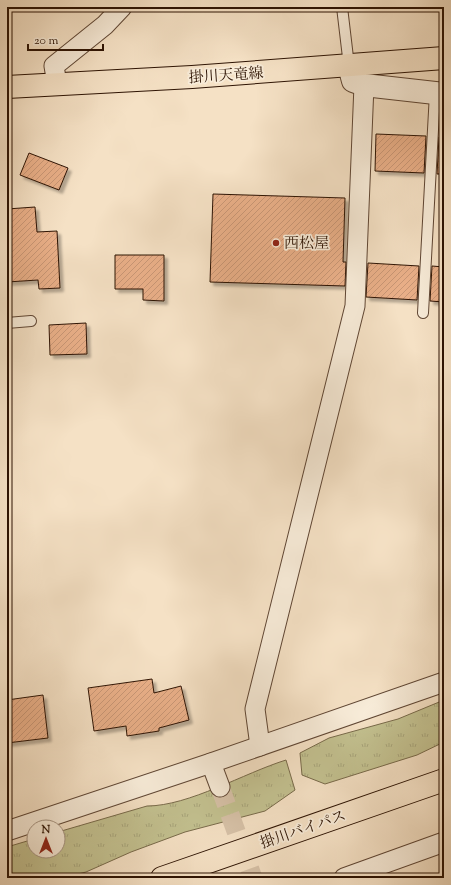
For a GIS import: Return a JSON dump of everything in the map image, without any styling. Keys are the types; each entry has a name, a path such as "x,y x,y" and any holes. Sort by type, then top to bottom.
{"main road":[{"name":"掛川天竜線","path":"7,87 349,66 444,58"},
{"path":"381,802 444,770"},
{"name":"掛川バイパス","path":"162,878 444,780"},
{"path":"381,802 444,789"}],"street":[{"path":"57,84 54,66 105,25 122,7"},
{"path":"349,66 353,81 364,85 440,94"},
{"path":"260,746 256,709 355,306 364,85"},
{"path":"7,831 211,763 444,682"},
{"path":"211,763 220,787"},
{"path":"344,878 444,842"}],"lane":[{"path":"342,7 349,66"},
{"path":"423,313 440,94"},
{"path":"7,323 31,321"}],"green space":[{"path":"444,700 444,742 417,755 325,784 302,775 300,753 329,738 398,719"},
{"path":"286,760 295,790 265,811 185,832 131,852 86,872 62,878 7,878 7,847 26,841 26,859 66,859 66,830 147,806 163,805 181,801"}],"building":[{"path":"376,134 426,136 424,173 375,171"},
{"path":"439,137 444,137 444,174 437,174"},
{"path":"29,153 68,168 59,190 20,175"},
{"path":"213,194 345,198 343,262 346,262 345,286 210,282"},
{"path":"35,207 37,232 57,231 60,288 39,289 38,280 7,282 7,209"},
{"path":"115,255 164,255 164,301 143,300 143,289 115,289"},
{"path":"368,263 419,266 417,300 366,297"},
{"path":"432,266 444,267 444,302 430,301"},
{"path":"86,323 87,354 50,355 49,325"},
{"path":"152,679 154,693 181,686 189,720 159,728 159,731 127,736 126,726 94,731 88,688"},
{"path":"43,695 48,738 7,743 7,700"}],"tunnel":[{"path":"220,787 253,878"}],"place":[{"name":"西松屋","path":"276,243"}]}
